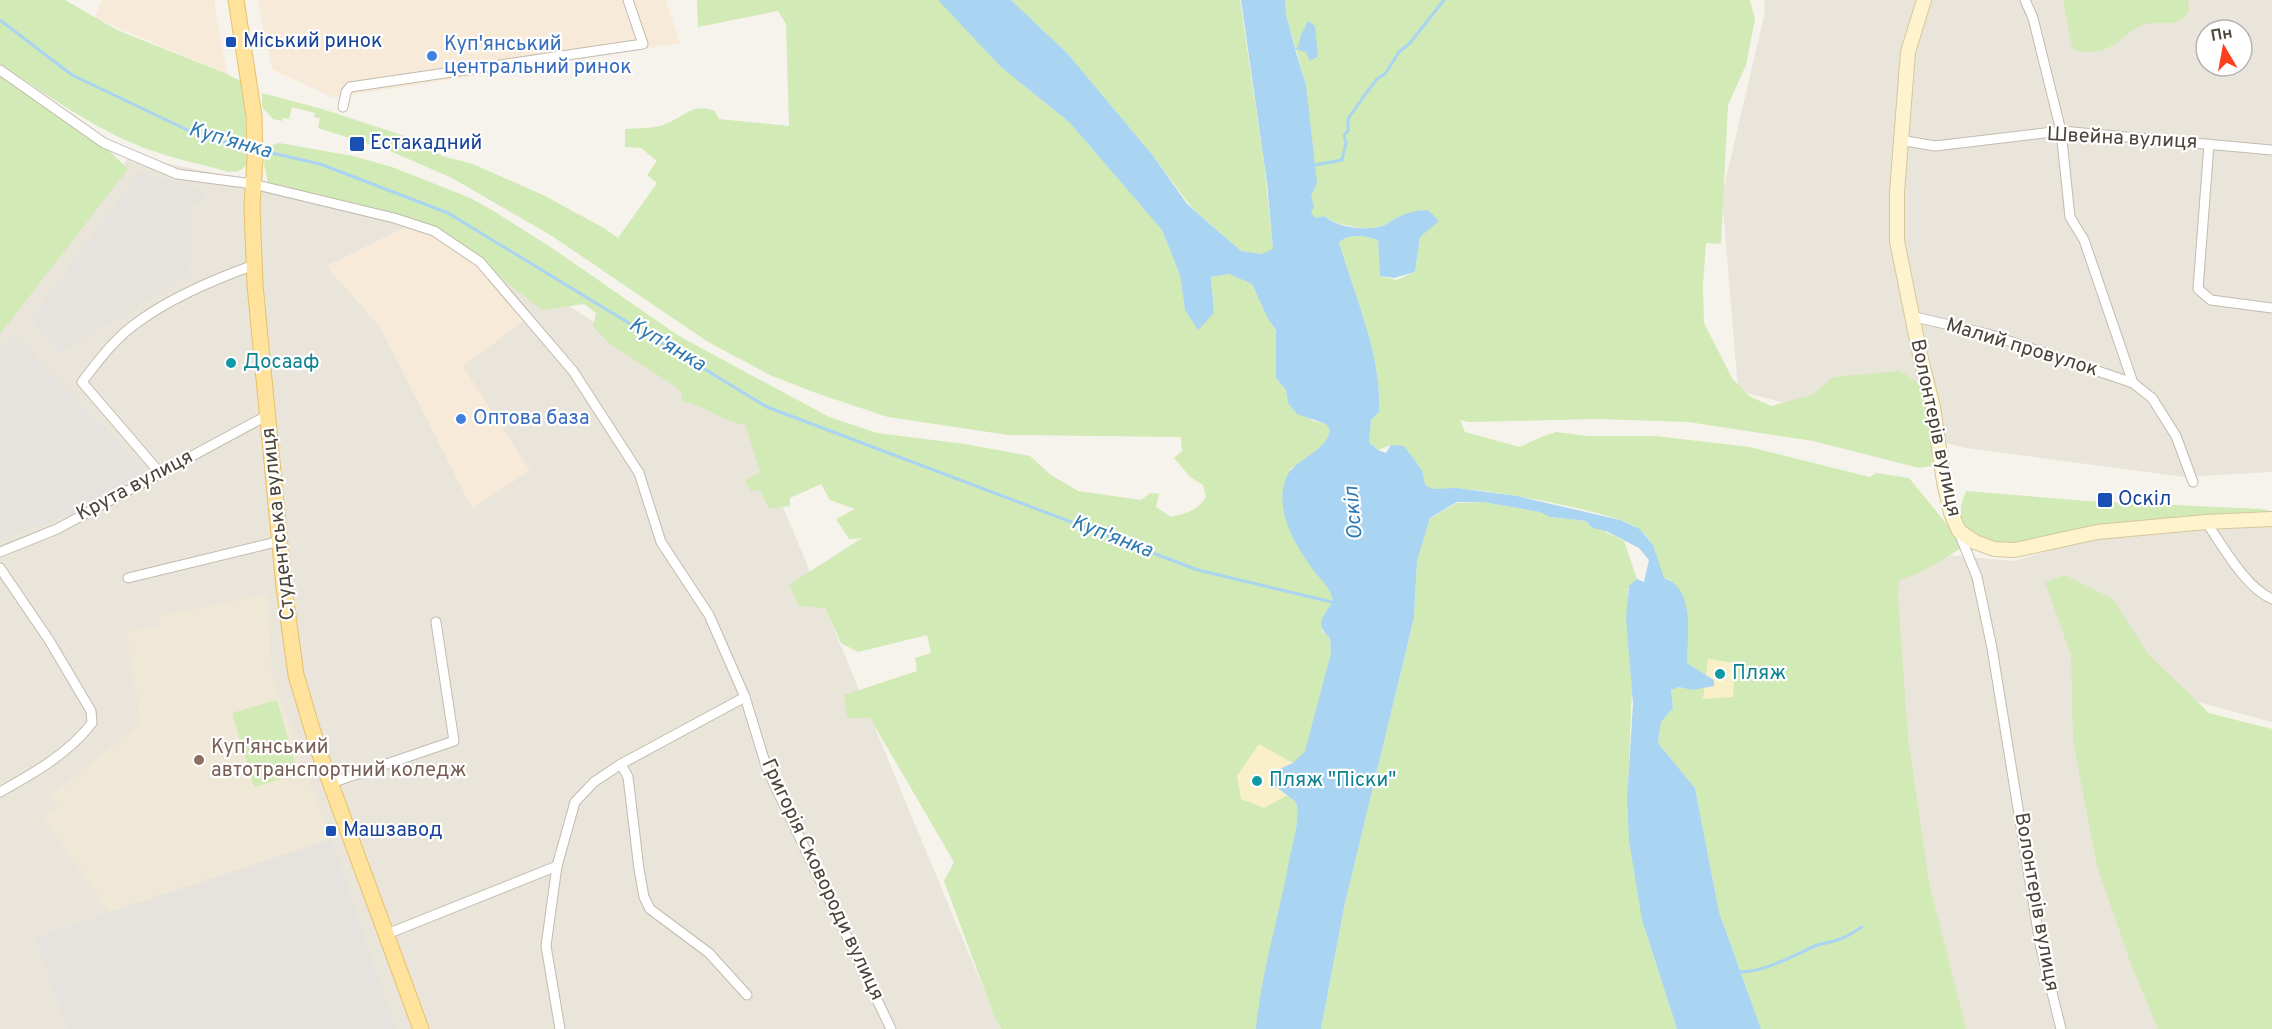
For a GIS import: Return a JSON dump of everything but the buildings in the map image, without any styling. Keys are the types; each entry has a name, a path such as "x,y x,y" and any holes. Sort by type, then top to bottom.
{"main road":[{"name":"Студентська вулиця","path":"236,0 254,117 252,207 254,265 280,541 296,675 331,783 421,1029"}],"street":[{"path":"343,107 346,92 350,87 643,44 628,0"},
{"name":"Волонтерів вулиця","path":"1924,0 1908,51 1900,140 1897,241 1911,316 1933,407 1948,503 1977,577 1992,648 2040,944 2061,1029"},
{"path":"2025,0 2033,18 2061,131 2070,217 2084,240 2133,382 2152,398 2170,426 2193,482"},
{"name":"Григорія Сковороди вулиця","path":"0,70 104,143 177,174 253,184 394,218 434,231 480,262 573,371 639,473 661,542 709,615 745,697 767,769 891,1029"},
{"name":"Швейна вулиця","path":"1900,140 1935,146 2061,131 2272,150"},
{"path":"2209,144 2198,289 2211,300 2272,308"},
{"path":"160,473 82,382 108,349 138,321 183,295 254,265"},
{"name":"Малий провулок","path":"1911,316 1988,334 2133,382"},
{"name":"Крута вулиця","path":"0,552 57,529 268,415"},
{"path":"1959,531 1976,542 1994,549 2015,550 2097,532 2206,522 2272,519"},
{"path":"2206,522 2240,571 2272,600"},
{"path":"128,578 280,541"},
{"path":"0,568 49,640 91,711 92,723 83,735 46,765 0,792"},
{"path":"331,783 454,741 436,622"},
{"path":"560,1029 546,946 557,866 576,802 594,782 621,764 745,697"},
{"path":"621,764 628,777 639,869 644,897 650,909 709,953 747,995"},
{"path":"387,934 557,866"}],"shaded area":[{"path":"102,0 214,0 227,74 95,18"},
{"name":"Куп'янський центральний ринок","path":"257,0 666,0 680,43 333,98 272,69"},
{"path":"1764,0 2272,0 2272,472 2184,477 1966,448 1738,391 1722,195 1765,12"},
{"path":"130,156 363,203 544,290 747,420 1000,1029 0,1029 0,320"},
{"path":"140,172 194,187 207,196 191,207 190,275 59,353 31,318"},
{"name":"Оптова база","path":"412,224 480,262 528,318 463,366 530,471 472,508 380,327 326,266"},
{"path":"14,334 148,474 102,500 0,540 0,350"},
{"path":"2272,521 2272,722 2194,701 2167,1029 1962,1029 1903,856 1878,549 2014,561 2104,535"},
{"name":"Куп'янський автотранспортний коледж","path":"267,594 272,675 331,839 109,912 42,816 58,807 49,797 141,723 126,632 160,626 159,616"},
{"name":"Машзавод","path":"331,839 396,1029 67,1029 35,937"}],"green space":[{"path":"0,0 65,0 117,30 244,83 247,163 244,168 229,172 182,160 125,140 88,121 0,64"},
{"path":"697,0 940,0 1001,67 1070,123 1162,230 1180,275 1185,310 1214,311 1211,277 1229,274 1252,284 1276,332 1276,378 1286,390 1288,403 1313,421 1326,424 1330,431 1328,438 1319,449 1290,469 1332,589 1332,604 1325,613 1322,631 1330,638 1331,653 1306,753 1293,763 1275,771 1275,786 1296,802 1297,817 1259,1008 1257,1029 1001,1029 994,1016 944,881 954,862 870,718 847,718 844,695 917,671 915,658 931,653 927,635 858,652 841,643 825,608 799,606 789,585 862,538 849,539 836,519 855,509 830,500 821,484 790,498 790,506 769,509 760,490 751,491 745,481 760,472 745,424 729,421 682,401 681,392 673,385 609,343 593,327 596,313 584,304 542,310 480,262 434,231 269,188 264,164 266,147 279,143 353,156 392,167 468,197 492,210 552,248 679,336 829,417 877,433 965,444 1030,456 1051,475 1078,491 1141,500 1150,493 1159,494 1156,507 1171,517 1187,513 1199,505 1206,497 1203,485 1190,477 1174,458 1182,451 1181,437 1008,435 888,417 816,393 772,376 708,342 552,236 452,178 390,151 318,128 320,118 314,117 315,113 292,107 289,119 283,118 282,121 273,119 262,107 262,93 322,109 414,139 442,156 473,164 543,195 618,238 657,183 647,175 657,161 641,148 625,147 625,129 663,125 701,108 715,111 719,119 789,126 786,24 778,11 698,27"},
{"path":"1011,0 1240,0 1264,163 1273,250 1261,254 1241,251 1191,207 1154,157 1068,54"},
{"path":"1285,0 1750,0 1755,19 1746,65 1728,105 1721,244 1706,243 1703,286 1704,323 1732,378 1749,396 1771,406 1812,395 1833,377 1900,371 1930,390 1933,466 1919,468 1813,441 1688,422 1597,419 1468,422 1460,420 1465,432 1520,447 1556,432 1588,436 1655,436 1750,447 1870,477 1876,473 1909,478 1965,546 1921,572 1899,580 1898,597 1908,738 1929,882 1966,1029 1761,1029 1719,912 1695,788 1658,743 1661,722 1673,708 1671,690 1679,687 1692,690 1714,680 1687,663 1671,580 1661,577 1650,541 1642,531 1611,517 1501,493 1457,489 1440,490 1431,518 1457,503 1483,502 1540,512 1550,517 1586,521 1592,528 1606,531 1607,534 1624,541 1637,579 1628,589 1627,627 1632,688 1627,811 1646,933 1677,1029 1321,1029 1347,894 1414,619 1417,561 1430,518 1422,470 1404,447 1391,445 1378,450 1369,442 1371,420 1379,412 1376,369 1366,326 1339,242 1353,236 1378,240 1380,276 1396,280 1415,272 1420,237 1399,216 1382,226 1360,228 1344,225 1324,216 1317,218 1311,214 1306,85 1286,14"},
{"path":"2063,0 2188,0 2189,11 2175,22 2140,26 2107,49 2081,52 2072,47"},
{"path":"0,70 106,148 128,169 0,334"},
{"path":"1966,491 2087,501 2261,509 2272,511 2272,518 2001,546 1980,538 1966,528 1961,514"},
{"path":"2065,575 2113,599 2148,654 2209,713 2272,729 2272,1029 2158,1029 2131,964 2097,866 2073,741 2071,655 2045,582"},
{"path":"277,700 298,774 254,787 232,713"}],"sand":[{"name":"Пляж","path":"1708,659 1735,663 1733,697 1703,699"},
{"name":"Пляж \"Піски\"","path":"1259,744 1293,763 1275,786 1288,795 1264,808 1241,799 1237,776"}],"water":[{"path":"938,0 1011,0 1068,54 1154,157 1187,204 1241,251 1261,254 1273,249 1267,183 1241,0 1285,0 1286,14 1295,48 1298,47 1308,21 1315,26 1318,56 1310,61 1306,52 1295,49 1306,85 1317,183 1311,196 1314,206 1311,214 1317,218 1324,216 1343,226 1358,228 1386,225 1396,218 1424,210 1428,210 1439,221 1420,237 1415,272 1394,278 1380,276 1378,240 1353,236 1339,242 1366,326 1376,369 1379,412 1371,420 1369,442 1378,450 1386,453 1391,445 1404,446 1422,470 1425,485 1433,489 1457,488 1517,496 1620,520 1640,529 1653,545 1664,578 1681,592 1685,603 1688,614 1687,663 1714,680 1714,686 1692,690 1679,687 1671,690 1673,708 1661,722 1658,743 1695,788 1719,912 1761,1029 1677,1029 1642,920 1629,840 1627,800 1633,704 1626,618 1629,586 1637,579 1644,582 1649,560 1639,548 1606,531 1592,528 1586,521 1550,517 1540,512 1483,502 1457,502 1430,518 1417,561 1414,618 1345,903 1321,1029 1256,1029 1266,964 1297,822 1296,802 1275,786 1273,778 1275,771 1293,763 1305,751 1331,653 1330,638 1321,624 1323,616 1333,602 1332,597 1294,540 1285,517 1283,493 1289,473 1321,446 1330,431 1326,424 1297,414 1288,403 1286,390 1276,378 1276,331 1252,284 1229,274 1211,277 1214,313 1198,330 1185,310 1180,275 1162,230 1070,123 1001,67"}],"waterway":[{"path":"1315,165 1342,160 1348,119 1377,79 1385,74 1399,52 1409,44 1444,0"},
{"name":"Куп'янка","path":"0,20 72,75 202,137 249,148"},
{"name":"Куп'янка","path":"259,150 320,164 448,213 767,407 1198,570 1336,603"},
{"path":"1740,972 1759,969 1788,959 1815,946 1844,938 1862,927"}],"place":[{"name":"Міський ринок","path":"231,42"},
{"name":"Куп'янський центральний ринок","path":"432,56"},
{"name":"Естакадний","path":"357,144"},
{"name":"Досааф","path":"231,363"},
{"name":"Оптова база","path":"461,419"},
{"name":"Оскіл","path":"2105,500"},
{"name":"Пляж","path":"1720,674"},
{"name":"Куп'янський автотранспортний коледж","path":"199,760"},
{"name":"Пляж \"Піски\"","path":"1257,781"},
{"name":"Машзавод","path":"331,831"}]}
